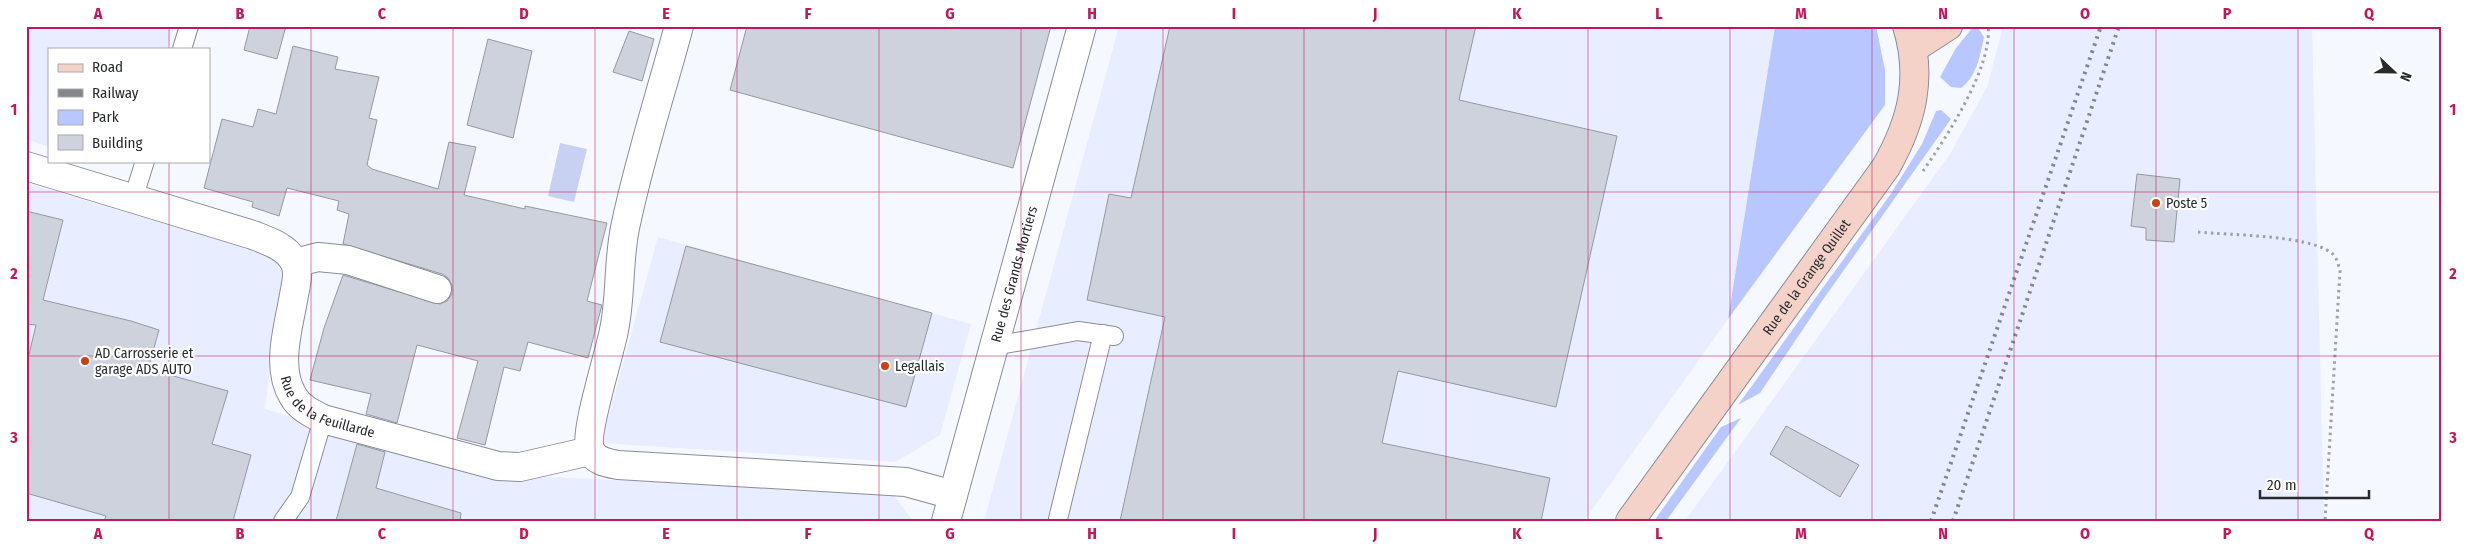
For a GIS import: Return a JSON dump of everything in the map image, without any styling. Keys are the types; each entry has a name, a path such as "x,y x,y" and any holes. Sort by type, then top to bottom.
{"street":[{"path":"679,26 624,231 616,319 593,420 589,444 590,451 602,461 618,465 906,482 953,495"},
{"name":"Rue des Grands Mortiers","path":"946,521 1082,26"},
{"name":"Rue de la Grange Quillet","path":"1630,521 1886,167 1900,143 1909,119 1914,80 1911,37 1948,26"},
{"path":"26,166 253,235 275,244 288,253 296,263 318,257 348,260 437,289"},
{"name":"Rue de la Feuillarde","path":"296,263 297,277 285,349 286,380 293,397 304,409 323,419 498,466 520,467 590,451"}],"lane":[{"path":"182,48 189,26"},
{"path":"133,198 145,162"},
{"path":"994,346 1078,331 1109,335 1058,519"},
{"path":"283,521 300,497 323,419"}],"path":[{"path":"2198,232 2253,235 2308,244 2332,253 2337,261 2340,272 2325,521"}],"shaded area":[{"path":"26,26 174,26 167,48 48,48 48,147 26,139"},
{"path":"1119,26 1775,26 1728,319 1584,521 984,521"},
{"path":"2003,26 2312,26 2324,521 1685,521 1950,154 1988,85"},
{"path":"560,143 587,149 574,202 548,196"},
{"path":"26,183 284,259 265,409 529,476 892,493 913,521 26,521"},
{"path":"658,237 971,324 940,435 896,462 601,443"}],"green space":[{"path":"1775,26 1876,26 1885,70 1885,105 1728,319"},
{"path":"1974,26 1977,26 1984,37 1977,65 1971,78 1961,88 1951,87 1940,77 1956,48"},
{"path":"1941,110 1951,119 1822,301 1760,393 1738,405 1890,195 1922,144 1936,111"},
{"path":"1741,418 1666,521 1654,521 1721,427"}],"building":[{"path":"250,26 286,26 277,59 244,50"},
{"path":"747,26 1051,26 1013,168 730,90"},
{"path":"1170,26 1476,26 1459,100 1617,136 1556,407 1398,371 1382,443 1550,478 1541,521 1120,521 1165,317 1087,300 1109,194 1131,198"},
{"path":"629,31 654,39 642,81 613,72"},
{"path":"488,39 532,51 513,138 467,125"},
{"path":"293,46 338,57 335,69 379,77 369,118 377,120 367,165 372,169 438,189 449,142 476,147 464,195 525,209 525,206 607,223 587,301 602,305 588,358 528,342 520,371 504,367 485,445 457,438 478,361 417,345 397,423 366,414 371,394 310,380 324,328 343,275 440,304 447,301 452,294 452,285 448,278 442,274 343,244 349,214 337,210 339,201 287,188 279,216 252,207 253,202 204,188 222,119 253,127 258,109 276,114"},
{"name":"Poste 5","path":"2137,174 2180,179 2174,242 2146,240 2146,228 2131,226"},
{"path":"26,211 63,220 43,300 131,321 159,330 148,369 228,391 212,444 251,455 233,521 104,521 106,516 26,493 26,367 36,325 26,324"},
{"path":"686,246 932,313 906,407 660,342"},
{"path":"1786,426 1859,465 1840,497 1770,454"},
{"path":"357,444 385,452 376,488 461,513 460,521 336,521"}],"railway":[{"path":"1931,521 2101,26"},
{"path":"1953,521 2119,26"}],"place":[{"name":"Poste 5","path":"2156,203"},
{"name":"AD Carrosserie et garage ADS AUTO","path":"85,361"},
{"name":"Legallais","path":"885,366"}]}
